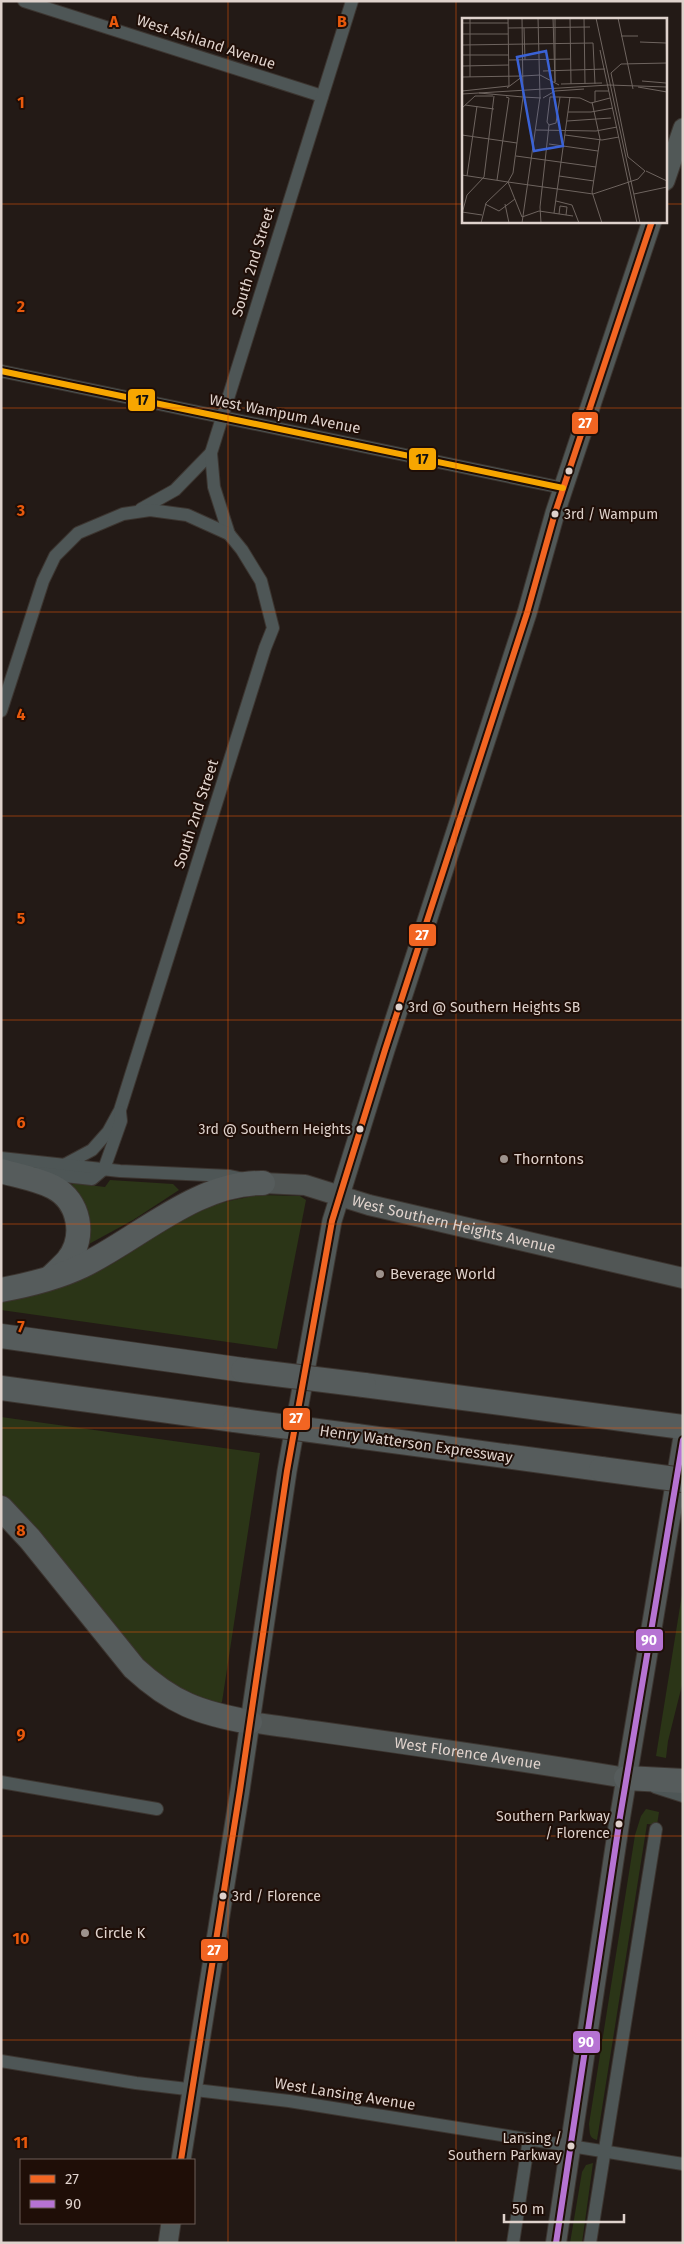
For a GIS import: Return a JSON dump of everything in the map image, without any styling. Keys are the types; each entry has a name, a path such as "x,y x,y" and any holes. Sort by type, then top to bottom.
{"highway":[{"path":"1,1170 43,1182 56,1188 72,1203 79,1230 75,1246 68,1260 50,1278"},
{"path":"1,1290 50,1278 81,1267 129,1240 175,1210 202,1196 230,1188 263,1183"},
{"path":"1,1336 243,1370 683,1427"},
{"name":"Henry Watterson Expressway","path":"1,1388 683,1480"},
{"path":"1,1508 30,1539 128,1661 150,1683 195,1709 216,1716 250,1722"},
{"path":"626,1778 683,1781"}],"main road":[{"path":"666,178 683,128"},
{"path":"181,2159 289,1462 324,1259 340,1194 527,612 563,488 652,222"},
{"name":"West Southern Heights Avenue","path":"263,1183 304,1185 369,1204 683,1278"},
{"path":"556,2243 626,1778 683,1440"},
{"name":"West Florence Avenue","path":"250,1722 421,1748 474,1753 626,1778"},
{"path":"168,2243 171,2224"}],"street":[{"name":"West Ashland Avenue","path":"24,1 322,96"},
{"name":"South 2nd Street","path":"64,1165 92,1150 108,1132 120,1110 265,648 273,628 261,580 242,550 229,534 214,487 211,453 352,1"},
{"name":"West Wampum Avenue","path":"1,371 563,488"},
{"path":"1,711 43,582 55,556 78,533 123,514 135,512 175,490 186,481 211,453"},
{"name":"South 2nd Street","path":"135,512 150,510 187,515 229,534"},
{"name":"South 2nd Street","path":"104,1169 122,1121 120,1110"},
{"name":"West Southern Heights Avenue","path":"1,1158 169,1175 230,1176 263,1183"},
{"name":"West Southern Heights Avenue","path":"1,1170 92,1179 104,1169"},
{"name":"West Florence Avenue","path":"626,1778 683,1796"},
{"path":"1,1782 157,1808"},
{"path":"590,2243 656,1829"},
{"name":"West Lansing Avenue","path":"1,2061 136,2083 192,2088 289,2101 683,2164"},
{"path":"513,2243 530,2139"}],"green space":[{"path":"110,1180 173,1184 179,1190 133,1220 89,1244 90,1228 87,1213 81,1200 71,1187 73,1183 105,1187"},
{"path":"259,1195 300,1196 306,1200 277,1349 1,1310 1,1302 63,1286 87,1277 204,1209"},
{"path":"1,1417 260,1453 222,1702 218,1704 197,1696 170,1682 145,1662 32,1523 1,1493"},
{"path":"683,1588 683,1681 668,1741 666,1758 656,1756"},
{"path":"646,1809 659,1812 657,1825 647,1824 597,2140 591,2136 589,2124 635,1835 641,1816"},
{"path":"593,2163 582,2243 570,2243 582,2172 586,2165"}],"transit line":[{"name":"27","path":"181,2159 240,1790 287,1471 332,1221 385,1050 527,613 555,513 652,222"},
{"name":"17","path":"1,371 563,488"},
{"name":"90","path":"556,2243 620,1817 683,1440"}],"place":[{"name":"3rd / Wampum","path":"555,514"},
{"name":"3rd @ Southern Heights SB","path":"399,1007"},
{"name":"3rd @ Southern Heights","path":"360,1129"},
{"name":"Thorntons","path":"504,1159"},
{"name":"Beverage World","path":"380,1274"},
{"name":"Southern Parkway / Florence","path":"619,1824"},
{"name":"3rd / Florence","path":"223,1896"},
{"name":"Circle K","path":"85,1933"},
{"name":"Lansing / Southern Parkway","path":"571,2146"}]}
